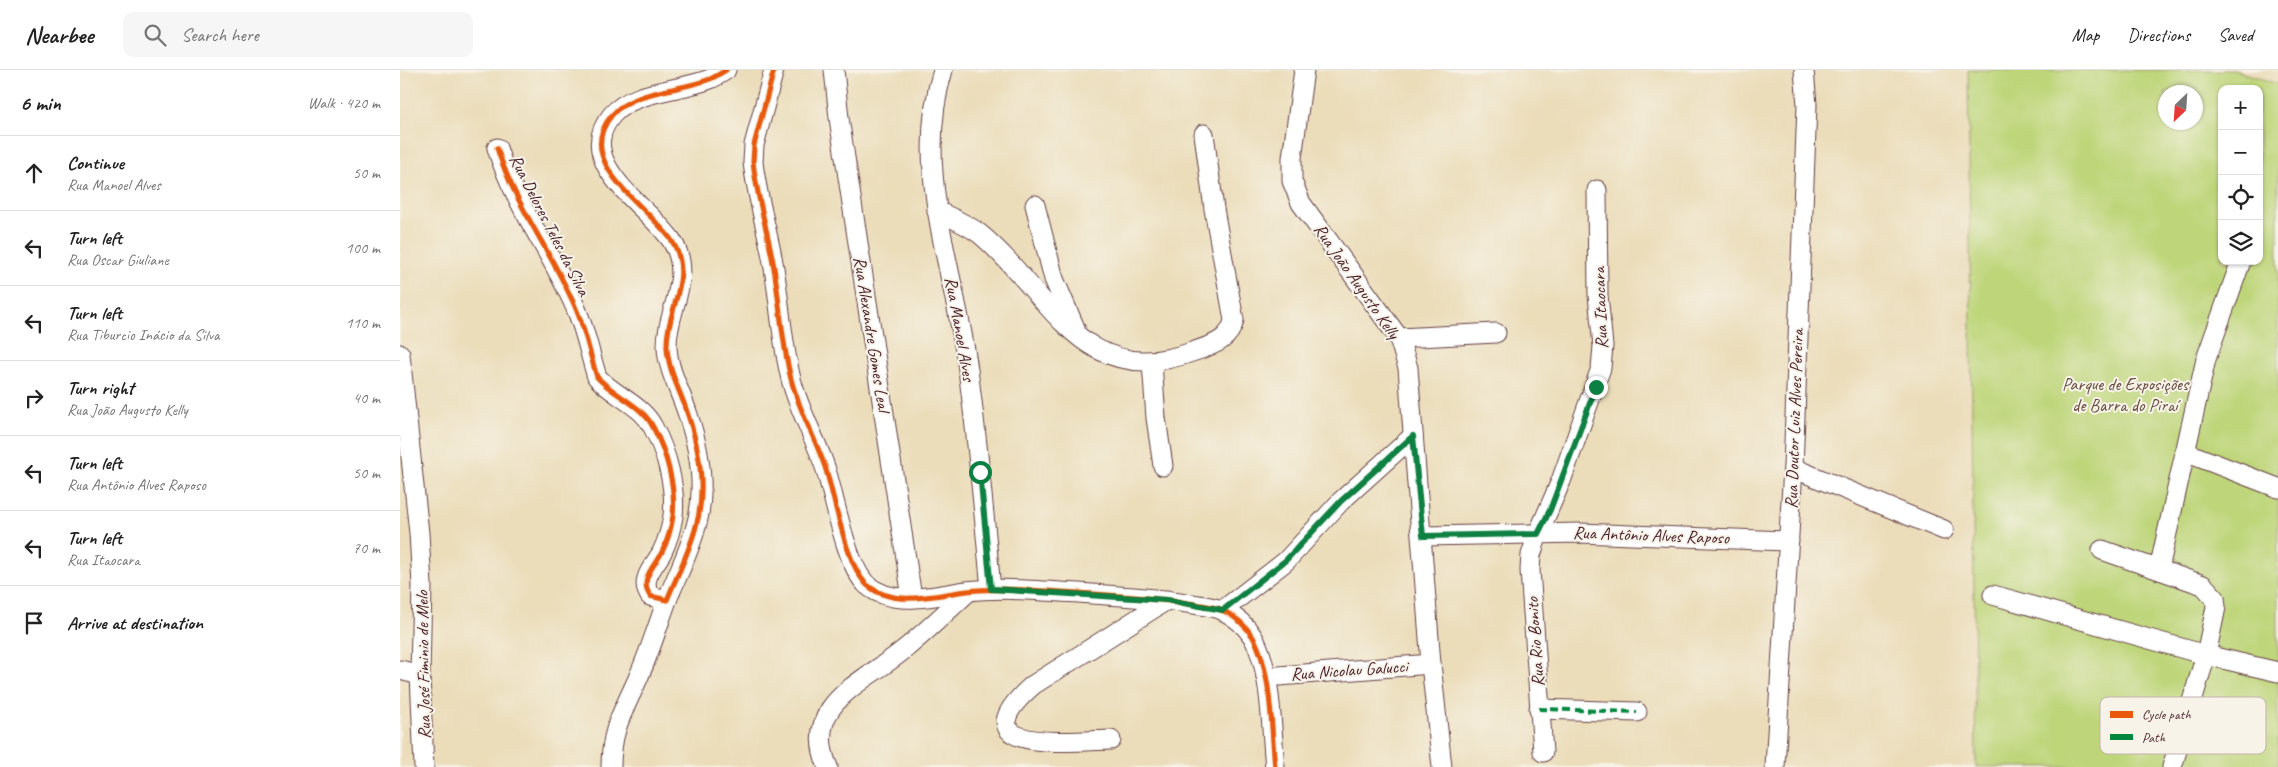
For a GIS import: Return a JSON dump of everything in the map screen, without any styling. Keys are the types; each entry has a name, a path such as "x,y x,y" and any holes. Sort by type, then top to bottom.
{"street":[{"path":"611,767 611,748 615,729 638,677 696,528 700,504 701,473 697,447 668,357 667,340 682,277 680,258 672,241 656,222 626,194 612,176 604,160 601,142 604,127 611,115 622,106 640,97 710,79 726,70"},
{"path":"774,70 754,145 753,162 774,269 791,380 801,412 826,469 841,529 857,571 865,583 876,591 890,596 912,598 991,589 1167,600 1223,610 1242,623 1252,636 1260,653 1266,677 1274,767"},
{"name":"Rua Alexandre Gomes Leal","path":"834,70 839,118 912,598"},
{"name":"Rua Manoel Alves","path":"943,70 936,98 931,152 937,211 958,308 968,369 991,589"},
{"name":"Rua João Augusto Kelly","path":"1304,70 1292,158 1292,181 1301,203 1399,338 1408,368 1423,536 1431,664 1442,767"},
{"name":"Rua Doutor Luiz Alves Pereira","path":"1775,767 1793,468 1806,105 1804,70"},
{"path":"937,211 958,220 979,233 1000,252 1078,338 1106,354 1128,360 1152,363 1196,351 1222,340 1232,330 1234,320 1232,300 1214,209 1204,134"},
{"name":"Rua Delores Teles da Silva","path":"496,148 513,191 542,241 577,310 597,377 605,385 637,406 652,426 666,456 672,489 673,514 669,536 646,579 646,589 650,596 667,600"},
{"name":"Rua Itaocara","path":"1538,534 1562,481 1601,368 1603,346 1598,295 1597,190"},
{"path":"1035,205 1054,279 1078,338"},
{"path":"2159,569 2206,359 2240,265"},
{"path":"1399,338 1496,333"},
{"name":"Rua José Fiminio de Melo","path":"400,354 419,533 422,585 420,675 424,767"},
{"path":"1152,363 1163,466"},
{"path":"1223,610 1286,560 1341,501 1413,436"},
{"path":"2185,452 2278,488"},
{"path":"1793,468 1944,530"},
{"name":"Rua Rio Bonito","path":"1538,534 1531,555 1530,570 1543,752"},
{"name":"Rua Antônio Alves Raposo","path":"1423,536 1615,534 1789,541"},
{"path":"2102,550 2202,585 2215,598 2216,607 2206,655 2193,697"},
{"path":"828,767 820,738 823,722 835,701 912,643 969,591"},
{"path":"1993,595 2206,655 2278,672"},
{"path":"1111,740 1041,742 1025,740 1014,736 1007,728 1006,718 1010,708 1017,699 1033,685 1167,600"},
{"name":"Rua Nicolau Galucci","path":"1266,677 1431,664"},
{"path":"400,670 420,675"},
{"path":"1539,709 1637,712"},
{"path":"2172,767 2176,754"}],"green space":[{"name":"Parque de Exposições de Barra do Piraí","path":"1968,70 2235,70 2278,84 2278,767 1976,767"}],"marked path":[{"path":"1539,709 1637,712"}],"cycle path":[{"path":"497,148 514,190 568,290 577,311 597,377 611,390 642,412 653,427 662,448 672,482 673,516 666,543 649,573 646,584 650,596 667,600 692,539 699,516 701,501 699,457 696,443 685,406 672,373 667,347 668,333 678,294 681,268 678,254 672,241 618,183 607,167 601,150 602,133 612,115 632,101 658,92 698,83 726,70"},
{"path":"774,70 754,145 753,162 755,175 774,268 783,338 791,379 798,402 826,470 847,547 860,576 867,585 878,592 902,598 928,597 995,589 1023,590 1160,599 1206,606 1224,611 1237,619 1253,637 1264,666 1275,767"}],"route":[{"path":"980,472 991,589 1034,590 1167,600 1223,610 1286,560 1341,501 1413,436 1423,536 1538,534 1562,481 1596,387"}]}
